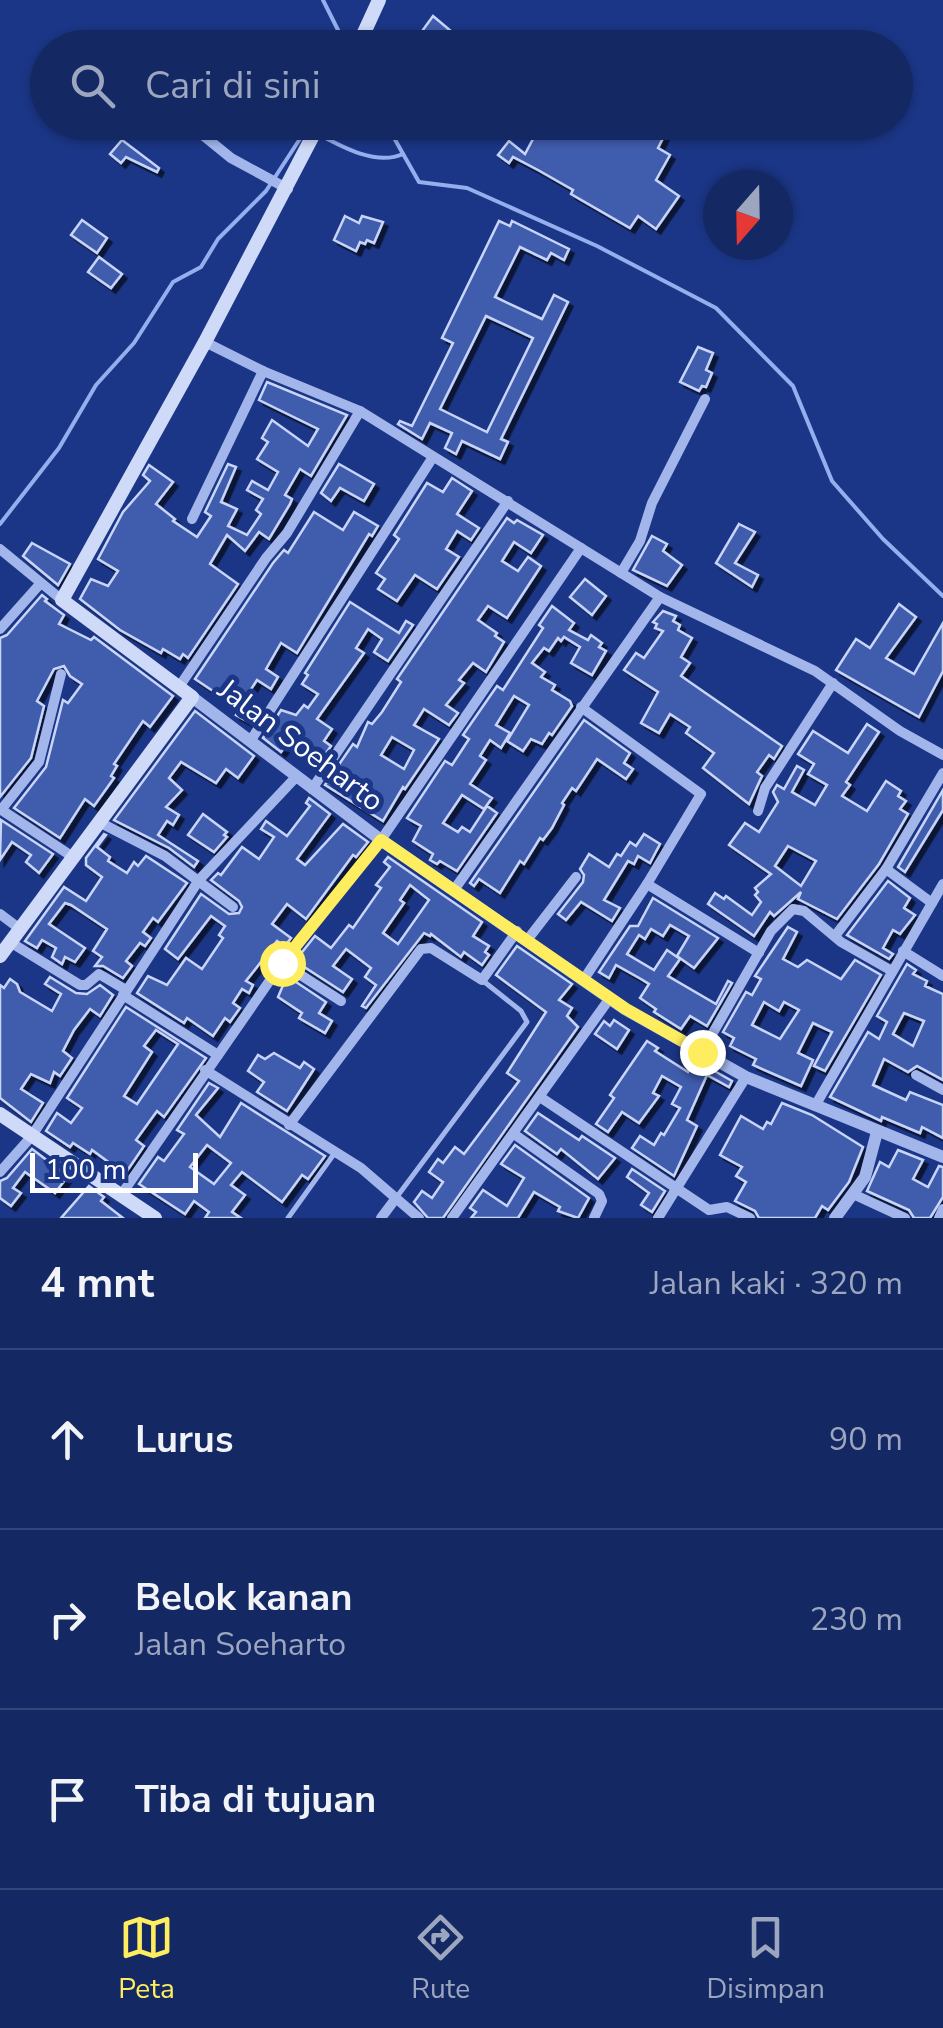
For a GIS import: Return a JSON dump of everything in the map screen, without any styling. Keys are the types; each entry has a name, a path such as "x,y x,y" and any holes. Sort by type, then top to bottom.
{"main road":[{"path":"365,30 379,0"},
{"path":"62,600 206,342 312,140"},
{"name":"Jalan Soeharto","path":"62,600 192,697"},
{"path":"0,956 192,697"},
{"path":"0,1114 155,1218"}],"street":[{"path":"209,140 231,158 288,189"},
{"path":"206,342 360,411 660,597 833,683 943,755"},
{"path":"192,519 264,371"},
{"path":"620,572 640,541 652,503 705,399"},
{"path":"178,687 287,533 360,411"},
{"path":"251,740 433,457"},
{"path":"312,789 508,501"},
{"path":"121,1195 282,963 381,840 580,548"},
{"path":"0,549 62,600"},
{"path":"0,630 40,584"},
{"path":"454,890 660,597"},
{"path":"61,674 39,762 1,809 73,858"},
{"path":"758,811 764,788 833,683"},
{"name":"Jalan Soeharto","path":"192,697 381,840 610,998 746,1077 943,1157"},
{"path":"581,706 701,794 584,979"},
{"path":"835,936 886,869 943,773"},
{"path":"0,1172 31,1138 199,880 296,777"},
{"path":"99,822 134,838 233,907"},
{"path":"886,869 932,902"},
{"path":"289,1125 421,949 430,948 482,980 576,877"},
{"path":"647,884 758,952"},
{"path":"814,1106 943,884"},
{"path":"702,1052 758,952 774,927 793,909 804,911 835,936 892,971"},
{"path":"0,914 20,930"},
{"path":"10,942 74,982 86,985 99,974 218,1056"},
{"path":"903,951 943,976"},
{"path":"282,963 341,1001"},
{"path":"452,1218 610,998"},
{"path":"206,1070 336,1152 419,1218"},
{"path":"916,1074 943,1090"},
{"path":"658,1218 746,1077"},
{"path":"540,1097 708,1210 727,1207 750,1218"},
{"path":"834,1218 865,1177 877,1132"},
{"path":"514,1134 599,1194 602,1201 594,1218"},
{"path":"853,1194 906,1218"},
{"path":"381,1218 396,1198"},
{"path":"938,1218 943,1209"}],"lane":[{"path":"396,1198 527,1022 521,1010 482,980"},
{"path":"288,1218 336,1152"}],"building":[{"path":"433,16 450,30 423,30"},
{"path":"122,140 159,168 157,172 126,157 121,163 110,154"},
{"path":"532,140 662,140 658,148 670,155 656,180 679,196 656,229 638,216 630,228 538,170 513,157 509,163 498,155 509,141 525,154"},
{"path":"345,216 359,223 362,216 383,222 374,243 360,242 356,251 334,240"},
{"path":"82,220 107,238 97,253 71,235"},
{"path":"499,221 510,226 512,221 569,249 564,260 551,253 547,260 520,247 495,297 542,319 554,295 568,302 501,439 508,442 500,459 462,441 456,454 445,448 452,433 430,423 422,439 398,424 400,421 412,426 453,343 442,338","holes":["486,316 533,338 487,432 440,409"]},
{"path":"99,257 122,274 111,288 88,272"},
{"path":"698,347 713,353 706,370 712,373 706,387 699,391 680,382"},
{"path":"267,382 347,415 311,476 300,469 285,495 292,499 290,504 269,539 259,532 245,551 227,535 210,564 238,584 188,658 183,654 180,659 163,649 161,653 120,630 80,599 91,579 108,586 118,571 98,559 123,512 150,481 143,475 149,465 173,482 156,504 197,537 211,516 205,512 228,464 236,467 221,502 237,509 228,526 247,535 261,514 256,510 263,499 247,490 252,481 268,490 278,472 257,459 268,442 262,438 272,420 308,446 318,429 259,400"},
{"path":"339,464 374,484 364,501 340,488 331,501 321,493"},
{"path":"452,478 472,491 457,514 479,528 471,540 457,531 446,549 459,557 437,589 415,575 397,601 378,589 385,579 376,573 399,539 394,535 427,483 443,492"},
{"path":"314,512 343,530 354,512 378,526 372,536 369,534 297,653 281,643 266,669 278,677 271,689 257,680 246,697 260,710 252,723 236,715 240,709 195,679 273,563 284,550 288,553"},
{"path":"507,518 543,535 531,553 514,542 502,561 518,571 528,557 541,566 507,618 488,606 478,620 504,642 486,672 473,663 459,680 464,683 446,705 458,713 449,725 424,709 414,725 439,739 383,821 325,785 353,744 357,747 368,722 372,724 382,712 401,682 397,679","holes":["392,737 414,750 404,769 381,755"]},
{"path":"739,524 755,532 735,563 758,575 752,587 716,563"},
{"path":"652,536 667,544 663,551 682,565 667,586 633,570"},
{"path":"32,543 70,564 58,585 23,556"},
{"path":"585,579 606,596 592,615 570,597"},
{"path":"42,595 64,615 59,624 91,640 94,637 173,696 150,727 143,721 114,764 114,778 94,806 85,799 60,838 14,808 46,767 63,700 68,703 82,684 64,666 54,669 37,701 44,706 31,758 0,797 0,638"},
{"path":"350,602 399,633 406,621 413,625 388,661 374,652 382,639 368,629 356,648 364,653 317,719 332,729 324,741 331,746 315,769 308,765 315,755 291,739 281,752 263,738 281,710 296,715 304,705 308,708 318,694 302,684 308,675 305,673"},
{"path":"899,604 916,617 886,658 914,674 943,623 943,671 919,717 836,670 856,639 870,648"},
{"path":"552,606 574,623 569,630 588,640 591,635 606,651 592,675 571,663 580,647 564,637 561,641 558,638 549,651 544,648 532,663 545,672 541,677 555,685 552,690 572,706 552,735 549,733 542,744 531,739 523,751 507,741 529,705 514,696 496,725 510,733 501,748 490,740 480,756 486,760 470,784 492,798 484,809 462,795 443,823 458,832 462,827 470,832 487,806 497,813 457,871 440,861 437,864 430,860 433,854 413,841 421,826 407,818 445,761 452,765 469,739 463,735 497,686 503,690 543,628 539,625"},
{"path":"663,611 676,616 673,621 680,625 678,630 692,638 681,657 690,663 681,676 782,746 774,759 769,755 757,772 762,776 749,804 703,768 714,753 686,733 690,727 670,714 659,733 641,723 658,692 624,670 636,653 644,658 663,631 655,628 657,624 653,622"},
{"path":"195,711 254,756 238,778 226,769 216,783 181,762 169,778 182,790 166,807 179,815 173,825 167,821 158,835 198,861 194,867 169,848 114,820"},
{"path":"584,720 630,753 624,763 633,769 626,779 597,759 576,791 572,788 562,803 552,828 543,840 540,838 524,864 520,861 500,893 479,879 474,886 470,883"},
{"path":"867,724 879,732 846,782 850,785 842,796 867,811 886,781 901,791 898,796 906,801 900,809 908,814 879,864 837,919 798,899 801,892 774,916 770,912 754,936 708,904 715,893 724,899 726,896 752,915 761,902 755,888 771,874 729,845 745,823 759,832 778,802 773,792 777,785 784,789 797,766 804,770 792,792 815,805 827,785 808,774 814,764 798,754 813,731 848,753","holes":["788,846 816,861 801,886 775,866"]},
{"path":"943,790 943,810 905,872 898,867"},
{"path":"309,798 330,814 297,859 305,865 343,824 368,842 356,857 353,855 306,919 287,904 272,924 291,938 285,946 277,941 246,981 253,985 249,993 242,989 233,1003 240,1008 230,1022 225,1018 213,1036 137,993 148,976 167,985 186,958 202,969 223,938 219,935 225,926 211,916 178,959 165,949 201,894 229,914 239,913 239,901 211,880 218,873 221,875 242,847 259,859 274,837 261,829 266,821 287,836 310,806 306,803"},
{"path":"203,814 227,832 214,852 188,835"},
{"path":"1,820 53,854 39,873 26,862 31,855 12,842 0,860"},
{"path":"104,834 97,847 110,857 108,861 127,873 134,862 138,866 146,856 187,883 158,922 153,918 143,932 151,938 145,946 140,943 126,961 132,966 123,978 103,966 95,966 102,957 93,951 107,929 71,905 65,903 49,924 85,948 75,962 65,957 62,964 52,957 56,948 42,940 37,948 25,941 64,887 86,901 102,877 86,865 86,858"},
{"path":"644,834 660,844 650,863 638,856 634,864 628,861 604,900 620,908 612,921 581,902 566,920 558,914 583,882 580,869 589,854 609,867 617,854 621,856 630,842 636,846"},
{"path":"388,857 482,922 473,936 489,946 485,952 489,955 482,965 464,952 461,957 424,933 366,1008 362,1006 376,985 365,977 371,968 346,949 333,966 352,979 343,992 295,961 315,936 331,948 349,925 353,928 381,888 376,885 390,867 384,862","holes":["410,885 429,900 398,944 383,933 404,903 400,900"]},
{"path":"888,881 910,898 904,908 915,915 900,934 893,930 883,948 893,954 889,959 847,935"},
{"path":"653,898 718,938 694,968 677,956 689,936 670,925 663,936 651,929 645,939 639,935 627,954 654,970 667,950 680,959 668,976 716,1004 728,981 732,983 707,1026 690,1016 681,1029 640,998 649,984 616,965 609,978 599,972 630,926 638,926"},
{"path":"788,927 797,932 783,959 798,967 807,960 841,979 855,960 881,975 825,1071 814,1066 832,1032 813,1023 798,1053 813,1060 801,1086 753,1065 756,1059 730,1046 734,1038 723,1032 746,992 752,995 761,979 755,976","holes":["764,1002 779,1011 784,1002 799,1010 780,1039 752,1025"]},
{"path":"517,946 572,984 559,1000 572,1008 567,1016 578,1027 443,1218 428,1218 414,1202 422,1191 432,1198 443,1182 429,1172 438,1159 443,1163 455,1147 464,1154 519,1081 507,1073 546,1012 496,975"},
{"path":"907,964 916,970 913,974 927,981 925,986 943,994 943,1080 917,1066 908,1072 884,1059 873,1085 906,1100 910,1092 943,1105 943,1138 922,1127 920,1133 882,1117 881,1121 830,1097 868,1032 879,1039 887,1022 877,1016","holes":["904,1013 924,1021 913,1046 893,1034"]},
{"path":"287,976 326,1002 319,1013 332,1021 325,1033 299,1018 302,1013 278,997"},
{"path":"50,977 76,993 87,994 100,985 113,995 100,1016 90,1009 74,1030 63,1051 72,1058 60,1076 54,1072 50,1083 31,1074 21,1089 43,1103 31,1122 0,1098 0,985 4,988 10,979 20,992 52,1011 61,994 45,984"},
{"path":"126,1007 206,1058 164,1117 157,1111 136,1140 144,1146 125,1174 104,1164 107,1161 92,1150 90,1154 73,1143 70,1147 46,1131 57,1113 71,1123 82,1108 67,1098","holes":["156,1030 178,1044 137,1104 124,1096 152,1052 144,1046"]},
{"path":"614,1020 629,1030 617,1049 595,1034 604,1021 610,1026"},
{"path":"647,1041 658,1048 655,1051 688,1072 695,1060 732,1081 729,1087 707,1075 687,1120 697,1126 674,1176 632,1148 640,1136 654,1145 661,1133 664,1135 680,1108 672,1104 681,1087 662,1076 653,1093 659,1096 639,1123 622,1112 608,1132 596,1124 614,1098 610,1095"},
{"path":"274,1053 300,1068 304,1062 314,1069 287,1111 257,1092 264,1082 248,1071 258,1055 265,1059"},
{"path":"209,1083 218,1088 196,1115 220,1137 241,1103 325,1156 308,1179 302,1175 282,1202 242,1172 231,1185 245,1195 232,1212 241,1218 205,1218 209,1212 194,1201 185,1214 139,1184 158,1157 164,1161 184,1134 177,1130","holes":["207,1145 231,1163 214,1184 190,1167"]},
{"path":"782,1103 812,1115 863,1147 849,1182 828,1210 822,1206 815,1218 759,1218 755,1211 735,1201 746,1182 736,1176 742,1167 720,1155 741,1116 763,1129 767,1122 771,1124"},
{"path":"538,1113 615,1158 598,1179 561,1149 557,1154 525,1131"},
{"path":"515,1145 589,1198 578,1218 558,1211 560,1207 534,1192 518,1218 471,1218 476,1212 470,1208 483,1190 507,1206 524,1178 501,1164"},
{"path":"32,1149 68,1176 55,1193 25,1172 13,1188 21,1193 11,1206 0,1198 0,1181"},
{"path":"898,1150 923,1160 913,1179 928,1187 939,1166 943,1167 943,1197 930,1218 914,1218 909,1210 867,1191 880,1162 889,1167"},
{"path":"632,1169 665,1191 652,1212 641,1205 649,1193 627,1177"},
{"path":"89,1186 104,1197 101,1201 123,1218 61,1218"}],"waterway":[{"path":"323,0 338,30"},
{"path":"0,524 59,448 96,385 134,343 173,282 201,267 218,239 266,191 299,140"},
{"path":"330,140 371,156 403,154"},
{"path":"395,140 419,182 467,188 597,246 716,308 793,386 832,481 883,539 943,596"}],"route":[{"path":"282,963 381,840 626,1009 702,1052"}]}
